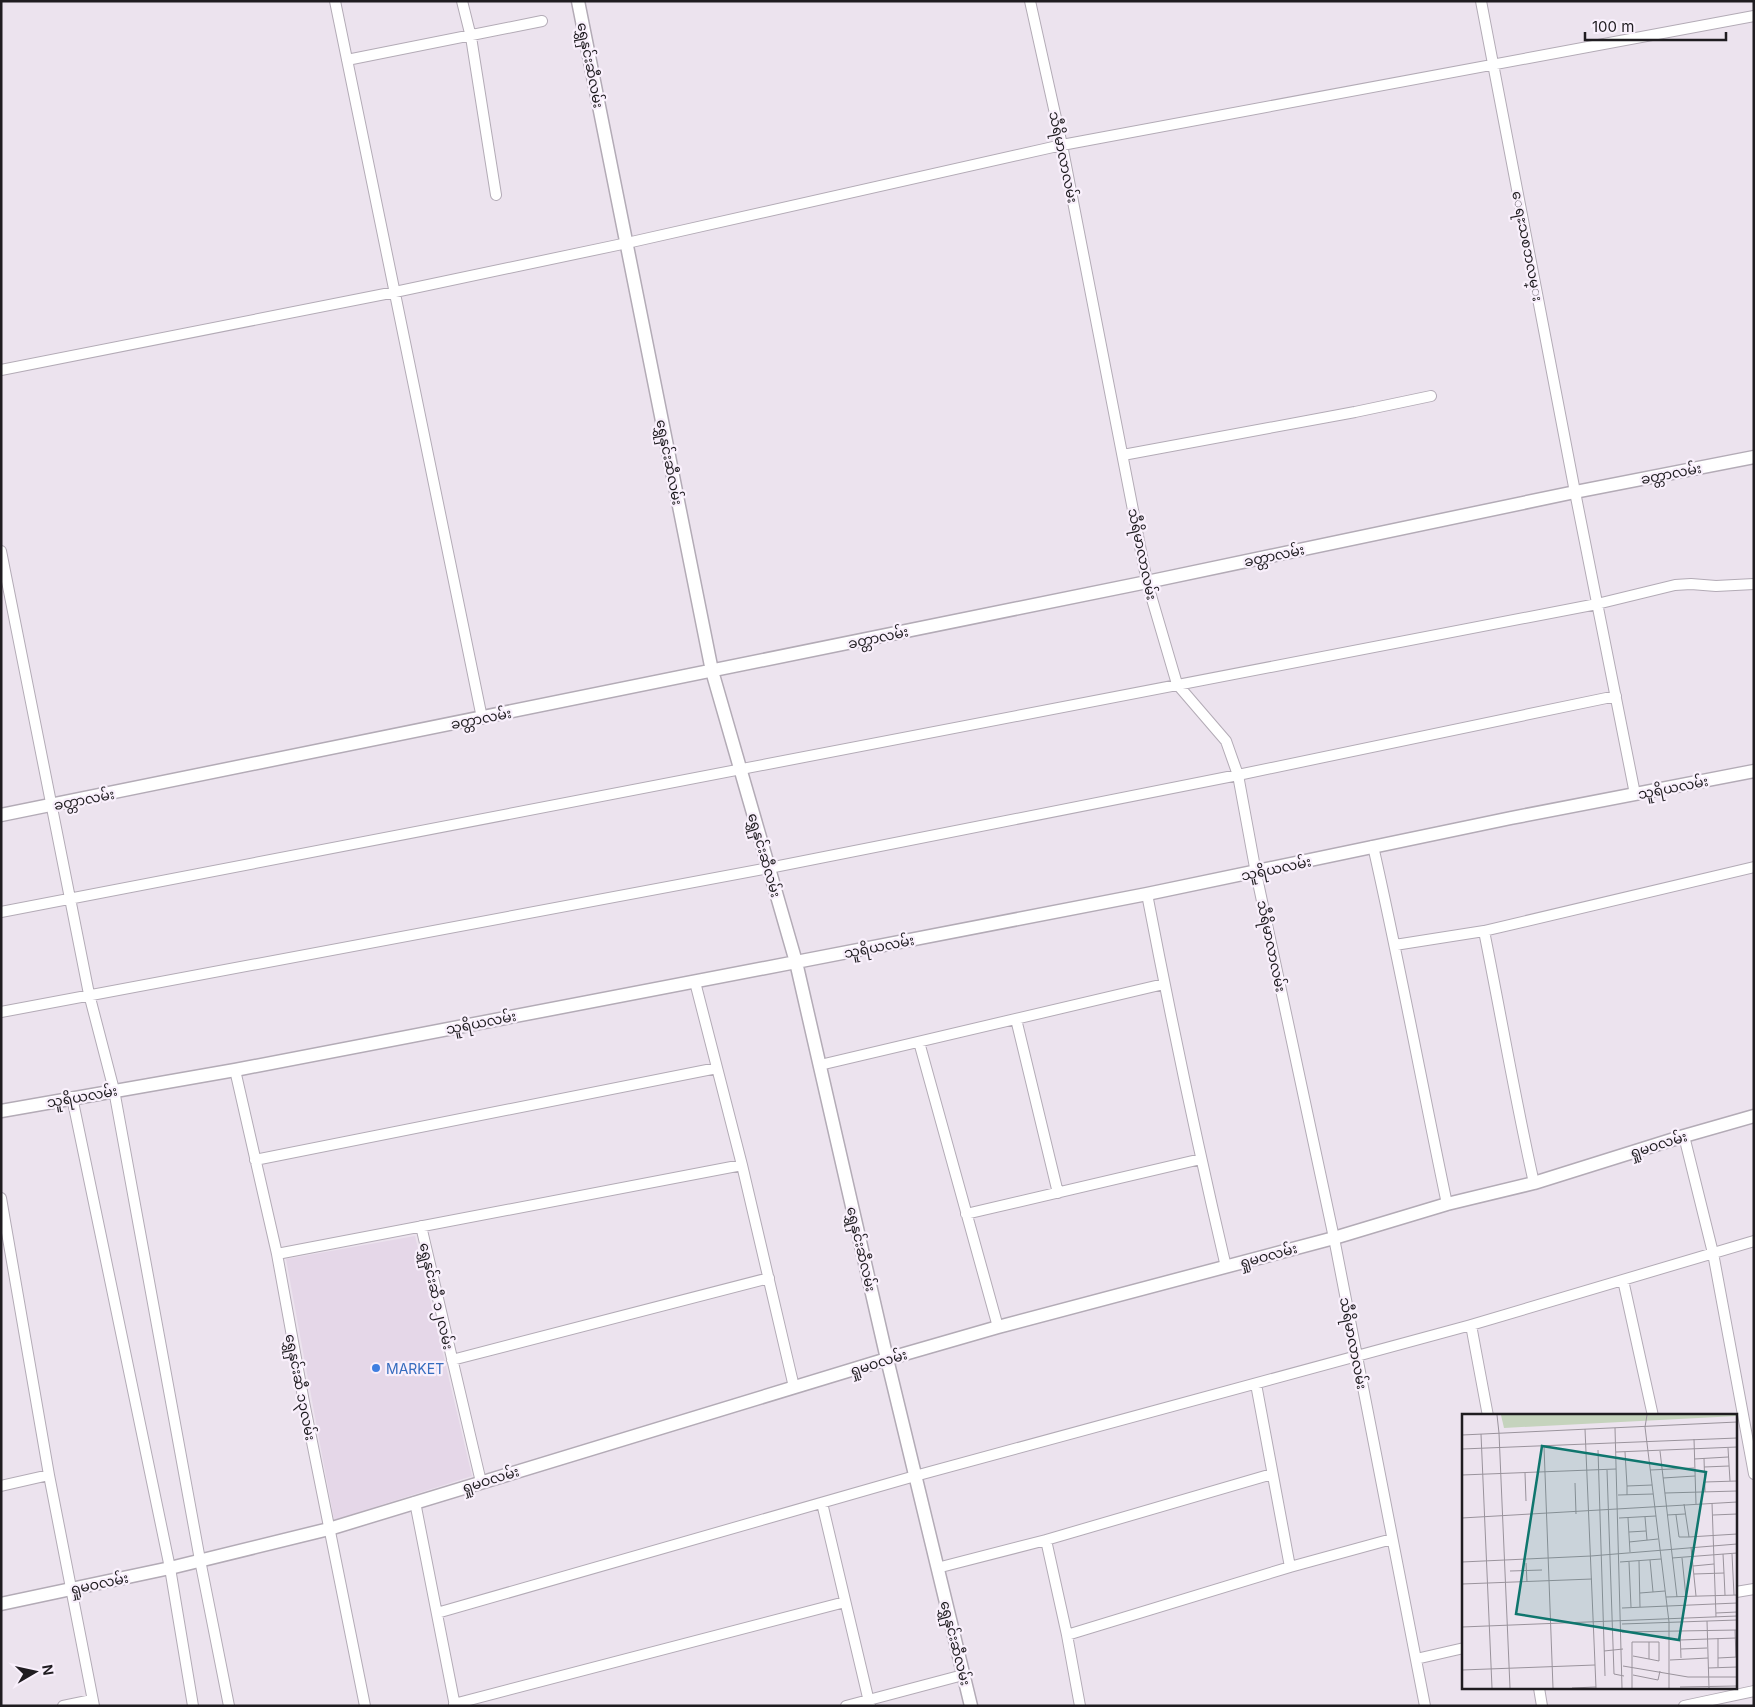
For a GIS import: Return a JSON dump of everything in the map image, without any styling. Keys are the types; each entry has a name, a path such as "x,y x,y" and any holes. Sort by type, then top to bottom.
{"street":[{"path":"335,1 482,718"},
{"path":"462,1 471,37 496,195"},
{"name":"ရွှေနှင်းဆီလမ်း","path":"578,1 712,671 796,962 887,1359 971,1706"},
{"name":"သီရိမာလာလမ်း","path":"1030,1 1062,145 1147,582 1177,684 1226,741 1238,775 1256,873 1334,1238 1425,1706"},
{"name":"ေရႊသစၥာလမ္း","path":"1481,1 1635,794"},
{"path":"1,370 395,292 626,243 1062,145 1754,16"},
{"path":"347,60 471,37 542,21"},
{"path":"1122,455 1431,396"},
{"name":"ခတ္တာလမ်း","path":"1,816 1147,582 1575,492 1754,457"},
{"path":"1,551 89,994 114,1090 200,1560 229,1706"},
{"path":"1,912 1597,604 1675,586 1691,584 1716,586 1754,584"},
{"path":"1,1012 769,868 1238,775 1616,696"},
{"name":"သူရိယလမ်း","path":"1,1111 72,1097 235,1070 695,982 1256,873 1373,846 1754,771"},
{"path":"1373,846 1395,944 1402,989 1447,1204"},
{"path":"1395,944 1484,931 1754,867"},
{"path":"1147,894 1201,1159 1226,1267"},
{"path":"1484,931 1507,1044 1516,1105 1534,1183"},
{"path":"695,982 742,1165 794,1387"},
{"path":"820,1065 1164,984"},
{"path":"1016,1019 1058,1192"},
{"path":"919,1042 998,1327"},
{"path":"255,1160 717,1068"},
{"name":"ရွှေနှင်းဆီ ၁၃လမ်း","path":"235,1070 277,1254 364,1706"},
{"path":"72,1097 170,1568 193,1706"},
{"name":"ရှုမဝလမ်း","path":"1,1604 170,1568 329,1529 887,1359 998,1327 1334,1238 1447,1204 1534,1183 1754,1116"},
{"path":"1684,1136 1713,1253 1754,1474"},
{"path":"966,1214 1201,1159"},
{"path":"277,1254 742,1165"},
{"path":"1,1198 2,1213 93,1703 63,1706"},
{"name":"ရွှေနှင်းဆီ ၁၂လမ်း","path":"421,1226 481,1482"},
{"path":"438,1613 915,1476 1471,1325 1754,1241"},
{"path":"452,1360 769,1278"},
{"path":"1623,1280 1653,1414"},
{"path":"1471,1325 1488,1414"},
{"path":"1256,1384 1290,1567"},
{"path":"937,1568 1046,1540 1272,1474"},
{"path":"1,1486 50,1475"},
{"path":"415,1502 455,1705 845,1602"},
{"path":"822,1503 869,1702"},
{"path":"1067,1634 1290,1567 1392,1539"},
{"path":"1046,1540 1067,1634 1080,1706"},
{"path":"1738,1592 1754,1589"},
{"path":"1416,1659 1462,1648"},
{"path":"846,1706 869,1702 963,1675"},
{"path":"1539,1690 1542,1706"},
{"path":"1684,1706 1754,1691"}],"shaded area":[{"name":"MARKET","path":"415,1236 472,1476 334,1520 286,1259"}],"place":[{"name":"MARKET","path":"376,1368"}]}
